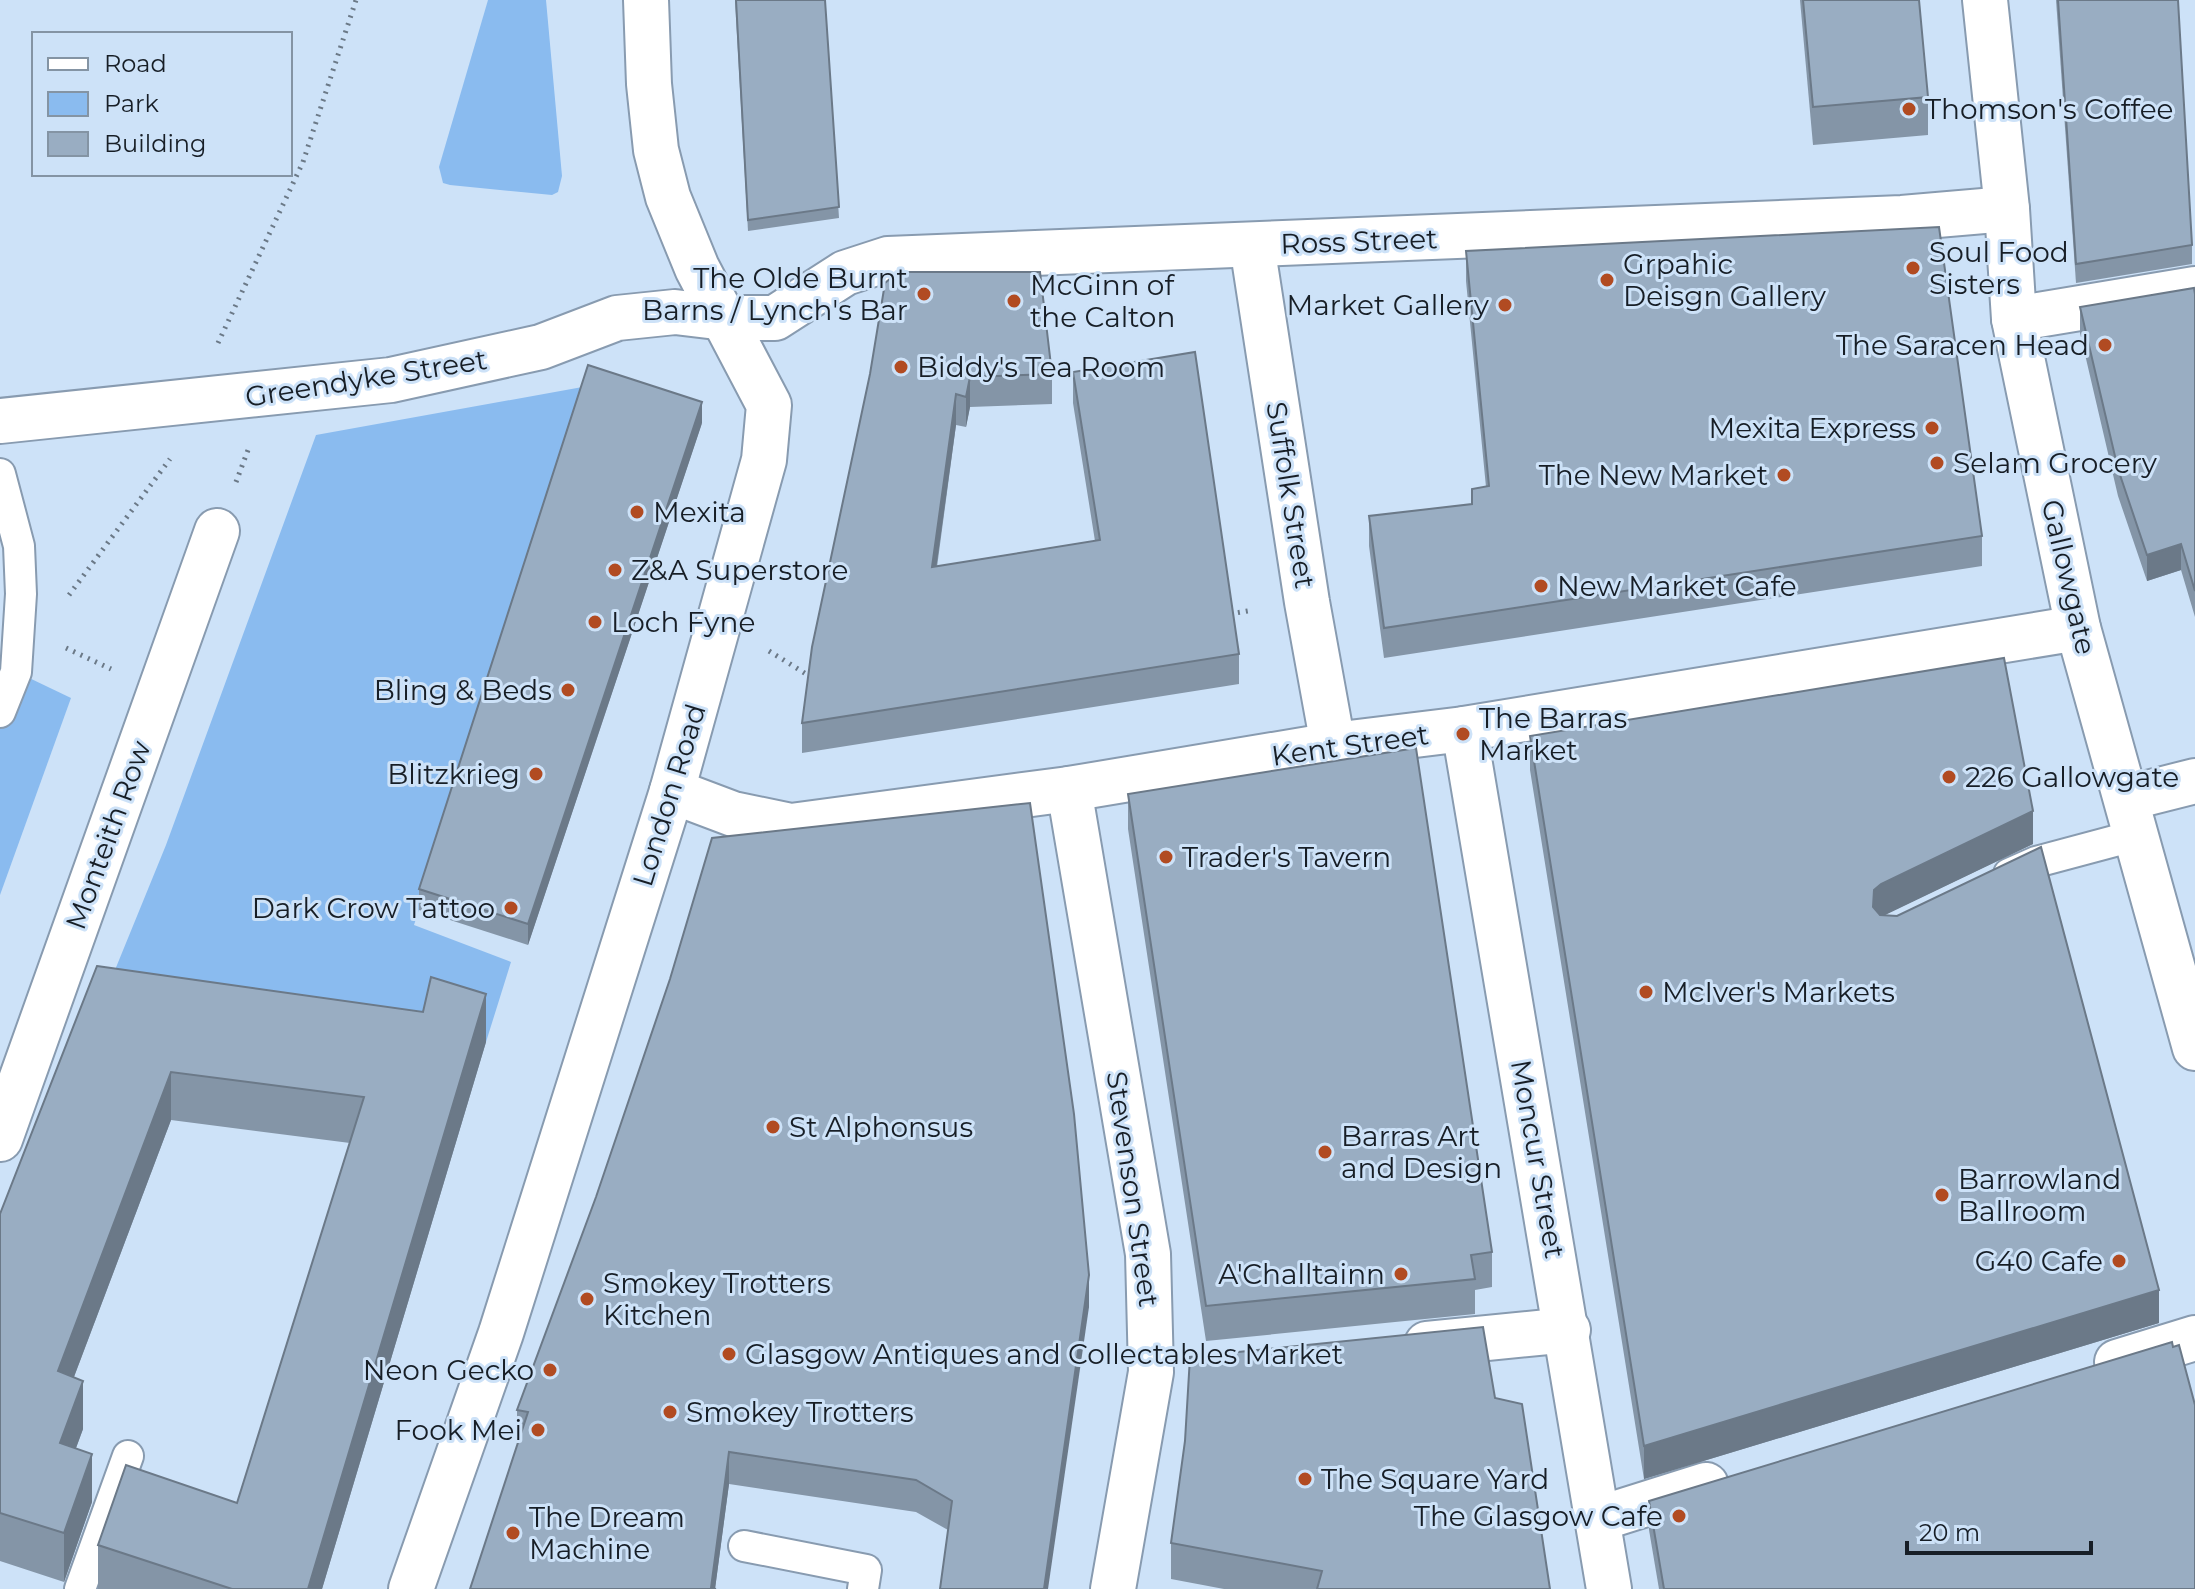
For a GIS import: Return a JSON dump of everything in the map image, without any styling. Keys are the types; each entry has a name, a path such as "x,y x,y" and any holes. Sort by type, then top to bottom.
{"street":[{"name":"London Road","path":"411,1589 501,1333 672,791 756,492 768,431 769,405 678,227 656,150 649,84 646,0"},
{"name":"Gallowgate","path":"1985,0 2007,209 2014,319 2078,628 2195,1048"},
{"name":"Ross Street","path":"725,318 775,318 845,273 888,259 1887,219 2007,209"},
{"name":"Suffolk Street","path":"1252,245 1307,602 1333,745"},
{"path":"2014,319 2195,289"},
{"name":"Greendyke Street","path":"0,421 190,404 391,380 541,347 617,318 675,312 725,318"},
{"name":"Monteith Row","path":"0,1139 217,531"},
{"name":"Kent Street","path":"672,791 733,814 791,826 1069,789 1333,745 1464,729 2078,628"},
{"name":"Moncur Street","path":"1464,729 1568,1330 1609,1589"},
{"path":"2132,817 2195,781"},
{"name":"Stevenson Street","path":"1069,789 1169,1370 1113,1589"},
{"path":"1383,1348 1568,1330"},
{"path":"2076,1374 2195,1338"},
{"path":"1598,1519 1743,1473"}],"lane":[{"path":"0,474 19,546 21,594 16,672 0,712"},
{"path":"1987,884 2132,817"},
{"path":"80,1589 128,1456"},
{"path":"744,1546 866,1570 863,1589"}],"path":[{"path":"67,598 166,466 181,441 190,404 303,162 356,0"},
{"path":"217,531 270,393"},
{"path":"16,672 39,635 159,691"}],"green space":[{"path":"488,0 546,0 562,176 558,192 552,195 443,183 439,167"},
{"path":"588,386 414,925 511,962 486,1042 97,1014 166,845 316,435"},
{"path":"0,664 71,698 0,895"}],"building":[{"path":"736,0 825,0 839,207 748,220"},
{"path":"1803,0 1919,0 1928,97 1813,107"},
{"path":"2058,0 2178,0 2192,245 2076,264"},
{"name":"The New Market","path":"1939,227 1982,536 1384,628 1369,516 1472,504 1472,489 1489,486 1466,251"},
{"path":"898,272 1040,272 1052,374 970,377 966,397 956,394 932,567 1100,540 1073,372 1195,352 1239,654 802,723 812,647 870,374 885,283"},
{"path":"2194,288 2195,591 2181,544 2147,555 2118,469 2080,307"},
{"path":"588,365 702,402 528,924 419,889"},
{"path":"2004,658 2033,811 1881,884 1874,890 1873,907 1880,915 1897,916 2041,847 2159,1290 1644,1446 1530,736"},
{"path":"1416,748 1492,1252 1471,1255 1475,1279 1206,1306 1128,794"},
{"path":"1030,803 1074,1114 1089,1275 1044,1589 940,1589 952,1501 916,1480 729,1452 711,1588 716,1589 470,1589 528,1412 517,1410 596,1197 670,979 712,838"},
{"path":"97,966 423,1012 431,977 486,994 308,1589 232,1589 98,1545 126,1465 237,1503 364,1097 171,1072 58,1371 83,1381 60,1443 92,1454 64,1533 0,1513 0,1214"},
{"path":"1483,1327 1495,1398 1522,1404 1550,1589 1317,1589 1322,1571 1171,1543 1185,1441 1190,1357"},
{"path":"2172,1342 2173,1347 2179,1345 2195,1405 2195,1589 1664,1589 1649,1501"}],"place":[{"name":"Thomson's Coffee","path":"1909,109"},
{"name":"Soul Food Sisters","path":"1913,268"},
{"name":"Grpahic Deisgn Gallery","path":"1607,280"},
{"name":"The Olde Burnt Barns / Lynch's Bar","path":"924,294"},
{"name":"McGinn of the Calton","path":"1014,301"},
{"name":"Market Gallery","path":"1505,305"},
{"name":"The Saracen Head","path":"2105,345"},
{"name":"Biddy's Tea Room","path":"901,367"},
{"name":"Mexita Express","path":"1932,428"},
{"name":"Selam Grocery","path":"1937,463"},
{"name":"The New Market","path":"1784,475"},
{"name":"Mexita","path":"637,512"},
{"name":"Z&A Superstore","path":"615,570"},
{"name":"New Market Cafe","path":"1541,586"},
{"name":"Loch Fyne","path":"595,622"},
{"name":"Bling & Beds","path":"568,690"},
{"name":"The Barras Market","path":"1463,734"},
{"name":"Blitzkrieg","path":"536,774"},
{"name":"226 Gallowgate","path":"1949,777"},
{"name":"Trader's Tavern","path":"1166,857"},
{"name":"Dark Crow Tattoo","path":"511,908"},
{"name":"McIver's Markets","path":"1646,992"},
{"name":"St Alphonsus","path":"773,1127"},
{"name":"Barras Art and Design","path":"1325,1152"},
{"name":"Barrowland Ballroom","path":"1942,1195"},
{"name":"G40 Cafe","path":"2119,1261"},
{"name":"A'Challtainn","path":"1401,1274"},
{"name":"Smokey Trotters Kitchen","path":"587,1299"},
{"name":"Glasgow Antiques and Collectables Market","path":"729,1354"},
{"name":"Neon Gecko","path":"550,1370"},
{"name":"Smokey Trotters","path":"670,1412"},
{"name":"Fook Mei","path":"538,1430"},
{"name":"The Square Yard","path":"1305,1479"},
{"name":"The Glasgow Cafe","path":"1679,1516"},
{"name":"The Dream Machine","path":"513,1533"}]}
